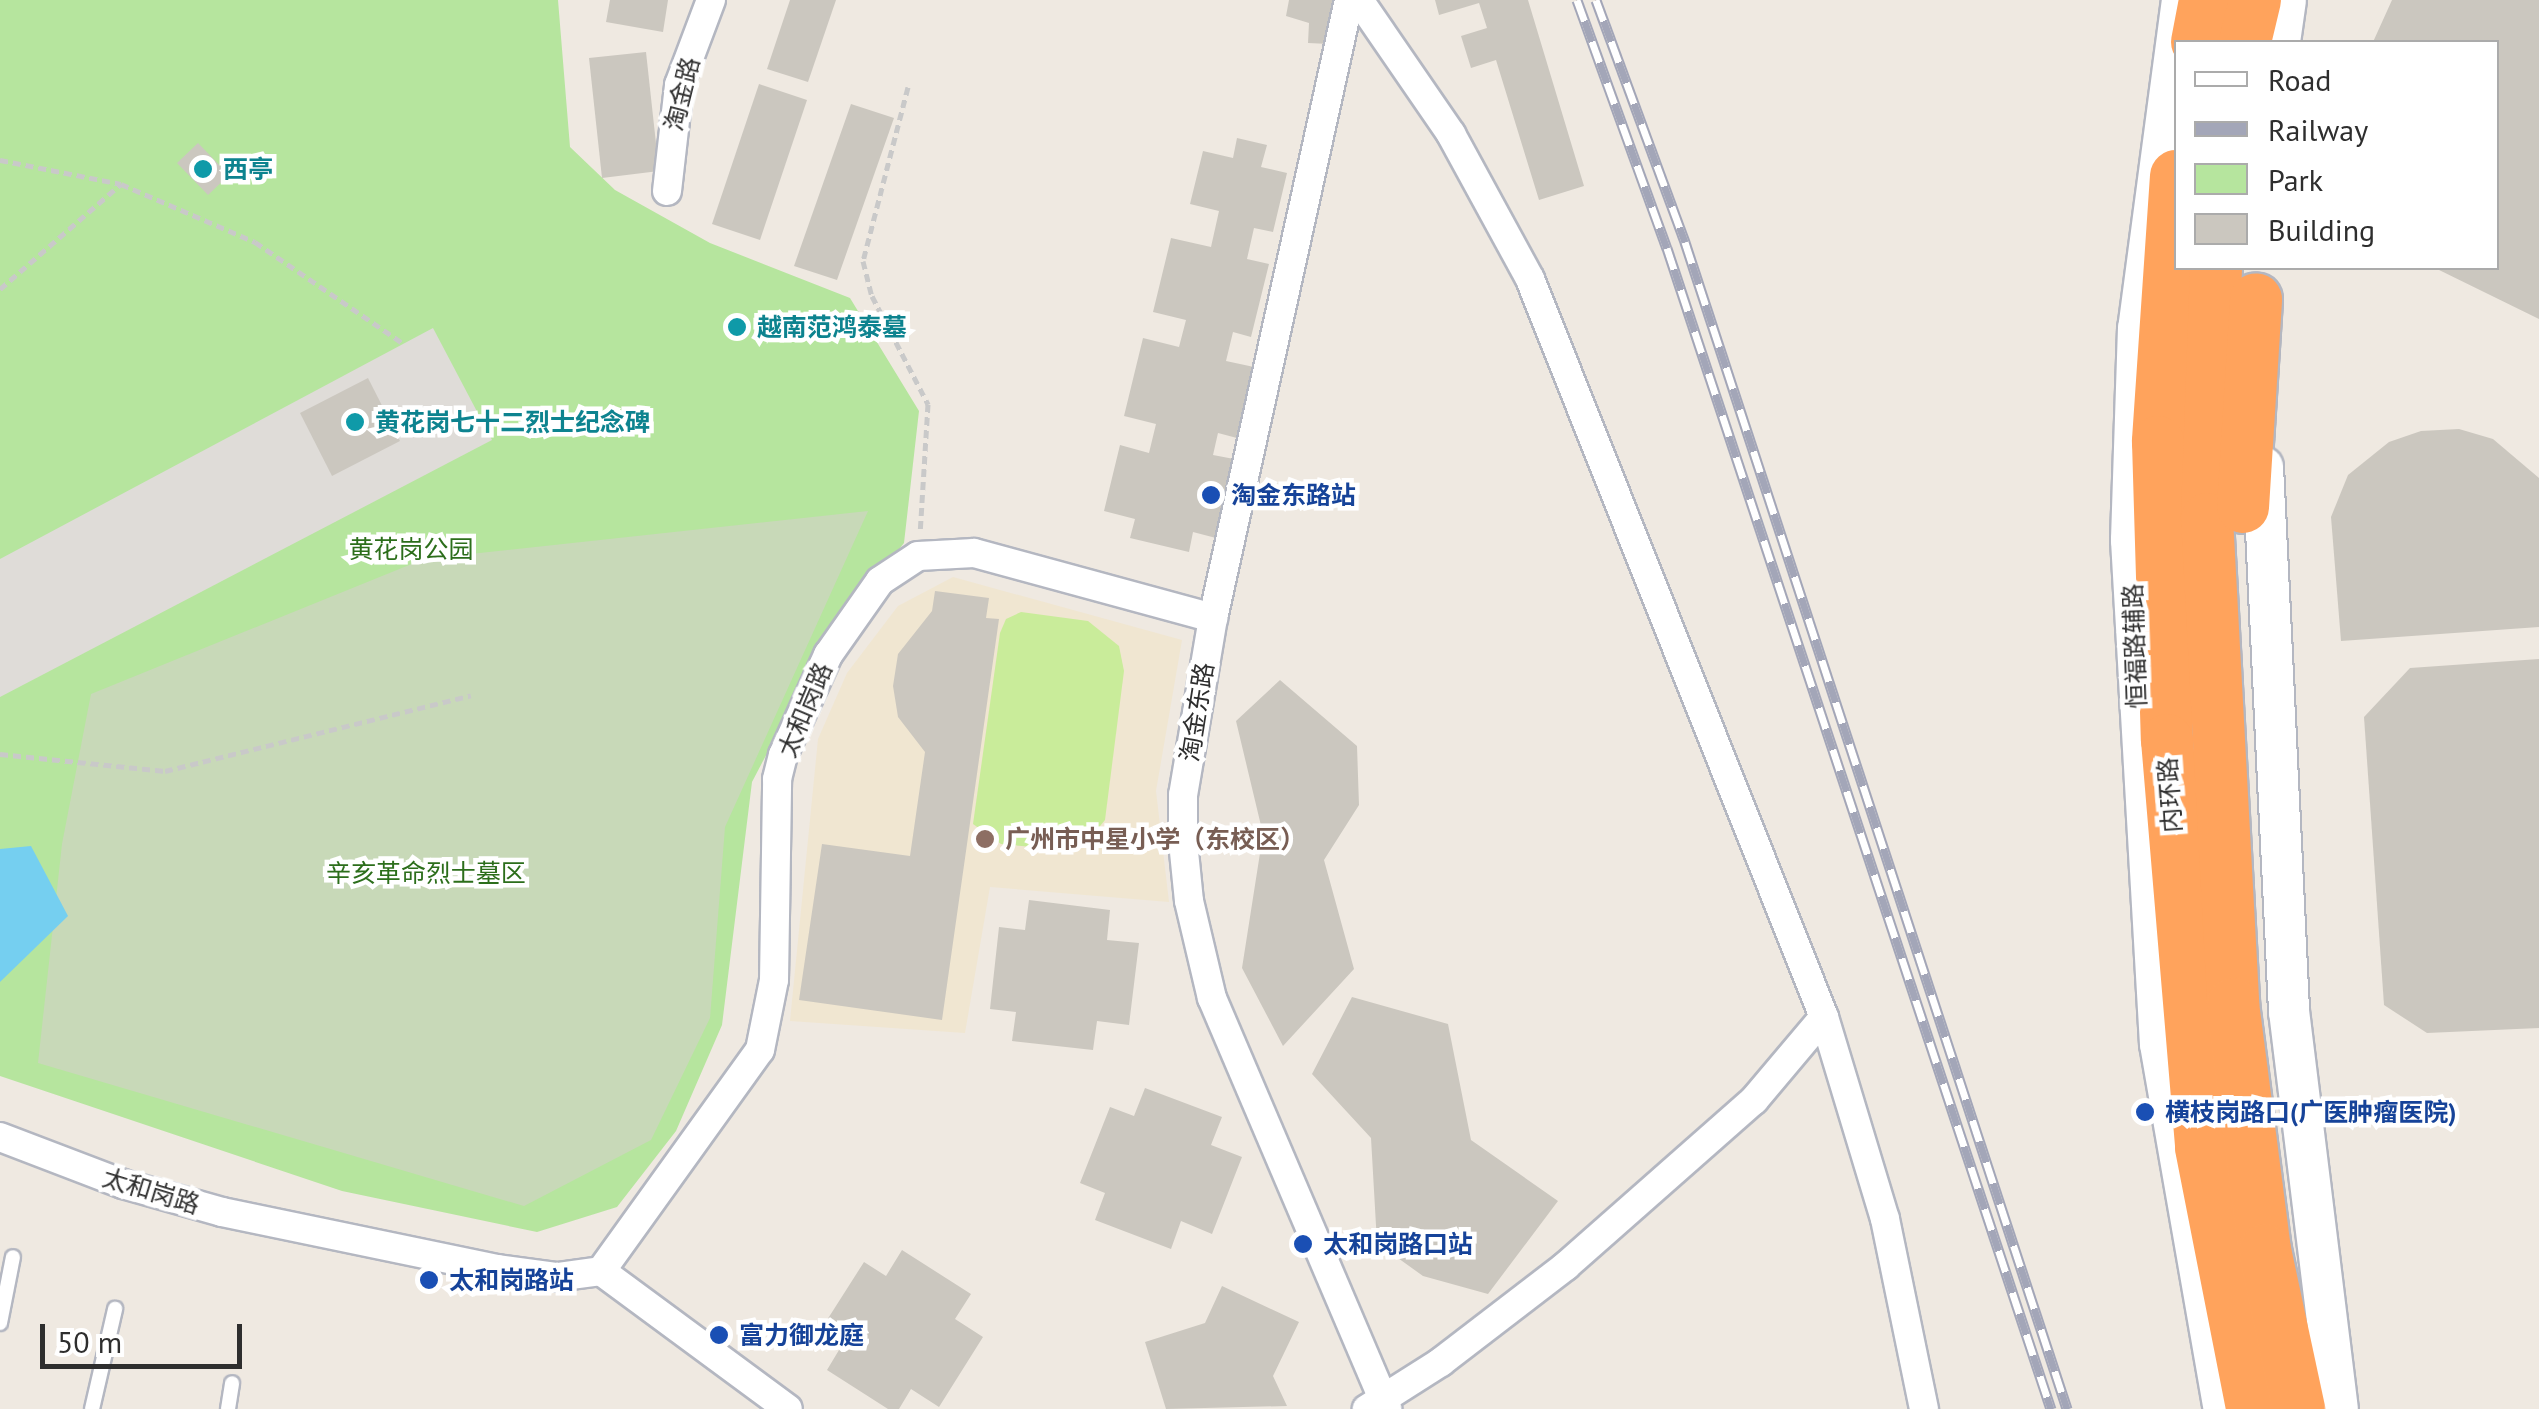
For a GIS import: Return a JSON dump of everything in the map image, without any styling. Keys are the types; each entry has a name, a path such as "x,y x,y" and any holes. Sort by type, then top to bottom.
{"highway":[{"path":"2197,40 2205,0"},
{"path":"2246,40 2254,0"},
{"name":"内环路","path":"2174,206 2158,442 2166,740 2199,1132 2252,1409"},
{"path":"2243,278 2242,619 2271,1059 2288,1182 2337,1409"},
{"name":"内环路","path":"2243,278 2207,519 2232,1004 2262,1234 2299,1409"}],"main road":[{"name":"恒福路辅路","path":"2177,40 2182,0"},
{"path":"2280,40 2286,0"},
{"name":"恒福路辅路","path":"2174,60 2138,328 2131,540 2160,1044 2224,1409"},
{"path":"2243,278 2288,1010 2337,1409"}],"street":[{"name":"淘金路","path":"667,191 678,84 711,0"},
{"name":"淘金东路","path":"1349,0 1213,618 1184,795 1187,881 1200,956 1225,1032 1379,1406"},
{"path":"1359,0 1451,134 1530,279 1824,1017 1885,1220 1924,1409"},
{"path":"918,556 974,553 1213,618"},
{"name":"太和岗路","path":"0,1136 123,1184 222,1212 498,1269 557,1277 601,1271 760,1050 774,980 777,780 784,754 809,690 850,621 880,581 918,556"},
{"path":"1379,1406 1566,1266 1754,1100 1824,1017"},
{"path":"601,1271 788,1409"}],"lane":[{"path":"0,1323 12,1257"},
{"path":"92,1409 114,1309"},
{"path":"228,1409 232,1383"}],"path":[{"path":"908,88 863,260 872,296 928,404 918,556"},
{"path":"0,160 121,184 254,242 404,344"},
{"path":"0,289 121,184"},
{"path":"0,754 165,771 472,695"}],"shaded area":[{"path":"433,328 492,440 0,697 0,559"},
{"name":"广州市中星小学（东校区）","path":"953,577 1182,640 1156,791 1169,902 990,887 965,1033 790,1021 818,739 847,673 898,606"}],"green space":[{"name":"黄花岗公园","path":"0,0 558,0 570,147 615,190 710,243 850,298 919,411 904,543 828,637 752,782 722,1025 676,1131 617,1207 537,1232 342,1191 0,1076"},
{"name":"辛亥革命烈士墓区","path":"868,511 725,827 710,1018 651,1140 524,1206 38,1063 62,844 91,694 424,559"},
{"path":"1021,612 1088,621 1119,646 1124,671 1105,820 1091,837 1055,849 1001,844 973,824 1000,633 1006,619"}],"water":[{"path":"31,846 68,916 0,982 0,849"}],"building":[{"path":"610,0 668,0 663,32 606,22"},
{"path":"790,0 836,0 808,82 767,69"},
{"path":"1289,0 1338,0 1329,44 1308,43 1309,23 1286,16"},
{"path":"1435,0 1528,0 1584,186 1539,200 1496,60 1471,68 1461,36 1487,28 1479,3 1439,15"},
{"path":"2392,0 2539,0 2539,319 2439,270 2499,270 2499,40 2374,40"},
{"path":"646,52 659,171 602,178 589,58"},
{"path":"759,84 807,100 760,240 712,224"},
{"path":"851,104 894,118 837,280 794,266"},
{"path":"1237,138 1267,145 1261,167 1287,173 1273,232 1254,228 1247,259 1269,264 1251,337 1233,332 1226,361 1254,367 1237,438 1218,433 1213,455 1234,459 1216,538 1193,532 1189,552 1130,538 1135,519 1104,511 1120,445 1149,453 1156,424 1124,416 1143,338 1179,347 1186,320 1153,312 1171,238 1211,247 1219,211 1190,204 1203,151 1233,158"},
{"name":"西亭","path":"198,143 229,175 208,195 177,163"},
{"path":"368,378 400,441 332,476 300,413"},
{"path":"2459,429 2493,439 2539,478 2539,627 2341,641 2331,517 2348,475 2389,442 2421,431"},
{"path":"935,591 989,598 986,618 999,619 942,1020 799,1000 822,844 910,856 925,752 898,717 893,686 898,654 932,611"},
{"path":"2539,659 2539,1028 2427,1033 2384,1005 2364,717 2410,668"},
{"path":"1280,680 1357,746 1359,805 1324,860 1354,969 1283,1046 1242,968 1263,834 1236,721"},
{"path":"1029,900 1110,910 1107,940 1139,943 1129,1025 1097,1021 1093,1050 1012,1041 1016,1012 990,1009 999,927 1025,930"},
{"path":"1352,997 1448,1024 1471,1140 1558,1201 1488,1294 1423,1276 1377,1243 1371,1138 1312,1074"},
{"path":"1145,1088 1222,1117 1211,1145 1242,1157 1212,1234 1181,1221 1171,1249 1095,1220 1105,1193 1080,1183 1110,1107 1134,1116"},
{"path":"902,1250 971,1294 955,1319 983,1337 939,1407 911,1389 899,1409 888,1409 827,1370 842,1345 820,1331 864,1262 886,1276"},
{"path":"1222,1286 1299,1322 1273,1376 1287,1406 1166,1409 1145,1342 1205,1323"}],"railway":[{"path":"1577,0 1667,248 2051,1409"},
{"path":"1596,0 1685,242 2067,1409"}],"place":[{"name":"西亭","path":"203,169"},
{"name":"越南范鸿泰墓","path":"737,327"},
{"name":"黄花岗七十二烈士纪念碑","path":"355,422"},
{"name":"淘金东路站","path":"1211,495"},
{"name":"广州市中星小学（东校区）","path":"985,839"},
{"name":"横枝岗路口(广医肿瘤医院)","path":"2145,1112"},
{"name":"太和岗路口站","path":"1303,1244"},
{"name":"太和岗路站","path":"429,1280"},
{"name":"富力御龙庭","path":"719,1335"}]}
